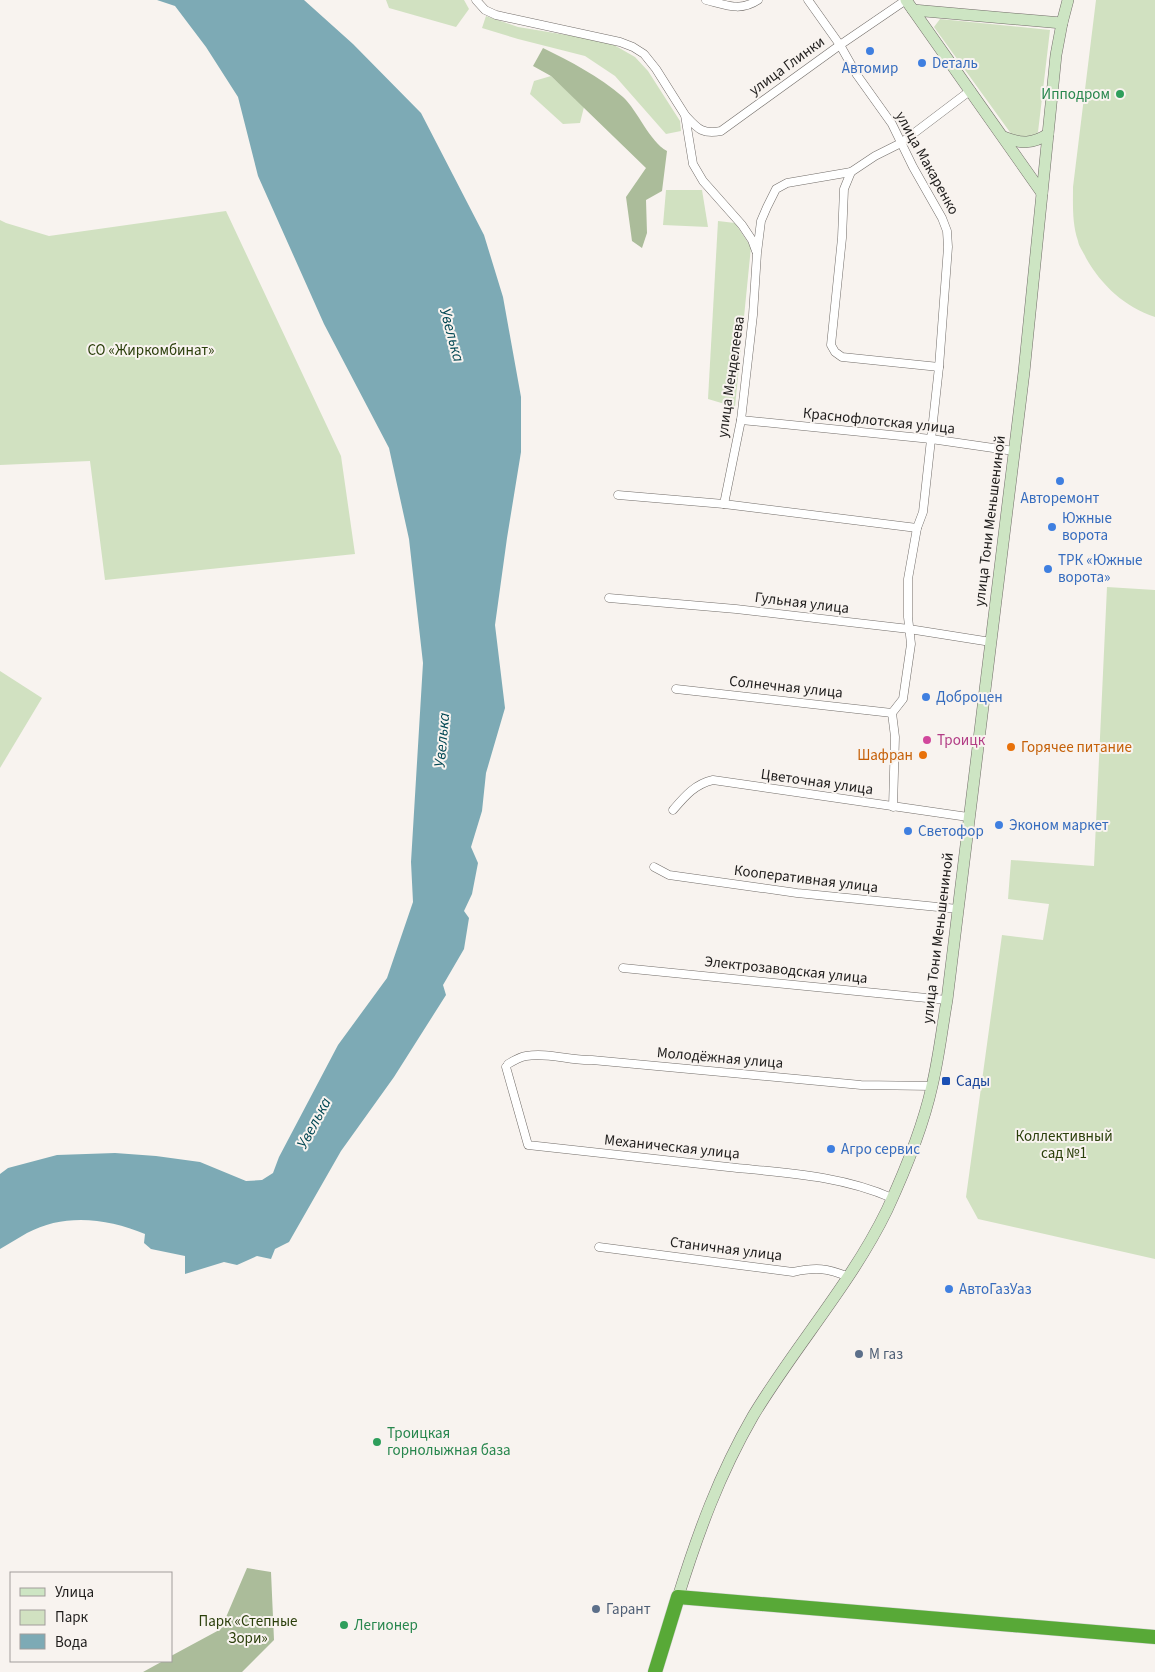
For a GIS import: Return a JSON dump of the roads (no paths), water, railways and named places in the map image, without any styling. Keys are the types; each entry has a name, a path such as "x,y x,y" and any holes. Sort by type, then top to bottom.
{"highway":[{"path":"655,1672 678,1598 1155,1637"}],"main road":[{"name":"улица Тони Меньшениной","path":"678,1598 713,1495 753,1416 785,1367 849,1277 873,1235 892,1198 915,1141 932,1086 947,1000 1024,372 1056,55 1068,0"},
{"path":"909,4 1062,23"},
{"path":"909,4 1042,193"},
{"path":"1004,137 1014,141 1031,142 1039,140 1048,134"}],"street":[{"name":"улица Менделеева","path":"476,0 485,10 496,15 620,42 644,54 656,69 685,115 693,164 703,181 742,225 752,240 757,253"},
{"path":"706,0 734,7 749,6 758,0"},
{"name":"улица Макаренко","path":"808,0 840,44 857,75 892,124 947,231 948,247 940,367 923,512 917,528 908,579 911,644 903,699 892,713"},
{"name":"улица Глинки","path":"685,115 702,131 711,133 721,131 840,44 909,4"},
{"path":"940,367 842,356 835,352 831,345 842,238 844,189 850,172 875,156 902,143 971,90"},
{"name":"улица Менделеева","path":"724,504 741,420 754,315 757,253 761,221 776,189 787,182 850,172"},
{"name":"Краснофлотская улица","path":"741,420 931,439 1014,450"},
{"path":"618,494 724,504 917,528"},
{"name":"Гульная улица","path":"609,598 736,608 990,642"},
{"name":"Солнечная улица","path":"676,689 892,713"},
{"path":"892,713 895,737 893,807"},
{"name":"Цветочная улица","path":"673,810 688,793 702,782 713,780 968,817"},
{"name":"Кооперативная улица","path":"654,867 669,875 796,893 958,909"},
{"name":"Электрозаводская улица","path":"623,968 947,1000"},
{"name":"Молодёжная улица","path":"507,1066 524,1056 543,1055 579,1060 861,1085 932,1086"},
{"name":"Механическая улица","path":"507,1066 528,1145 810,1176 858,1185 892,1198"},
{"name":"Станичная улица","path":"599,1247 793,1272 816,1268 832,1270 849,1277"}],"water":[{"name":"Увелька","path":"157,0 304,0 353,44 421,113 484,235 503,297 521,397 521,452 495,625 505,708 486,773 482,811 471,847 478,863 472,894 464,911 469,918 464,949 443,985 446,995 394,1077 341,1151 289,1242 275,1249 271,1259 257,1256 237,1265 224,1262 185,1274 185,1256 151,1249 144,1243 145,1234 101,1221 71,1220 56,1222 27,1233 0,1249 0,1174 8,1168 57,1155 115,1153 200,1162 246,1181 262,1180 273,1173 279,1157 338,1045 387,978 413,902 411,862 423,663 409,539 389,448 324,324 258,176 238,97 206,47 175,6"}],"place":[{"name":"Автомир","path":"870,51"},
{"name":"Dеталь","path":"922,63"},
{"name":"Ипподром","path":"1120,94"},
{"name":"Авторемонт","path":"1060,481"},
{"name":"Южные ворота","path":"1052,527"},
{"name":"ТРК «Южные ворота»","path":"1048,569"},
{"name":"Доброцен","path":"926,697"},
{"name":"Троицк","path":"927,740"},
{"name":"Горячее питание","path":"1011,747"},
{"name":"Шафран","path":"923,755"},
{"name":"Эконом маркет","path":"999,825"},
{"name":"Светофор","path":"908,831"},
{"name":"Сады","path":"946,1081"},
{"name":"Агро сервис","path":"831,1149"},
{"name":"АвтоГазУаз","path":"949,1289"},
{"name":"М газ","path":"859,1354"},
{"name":"Троицкая горнолыжная база","path":"377,1442"},
{"name":"Гарант","path":"596,1609"},
{"name":"Легионер","path":"344,1625"}],"park label":[{"name":"СО «Жиркомбинат»","path":"151,350"},
{"name":"Коллективный сад №1","path":"1064,1144"},
{"name":"Парк «Степные Зори»","path":"248,1630"}]}
